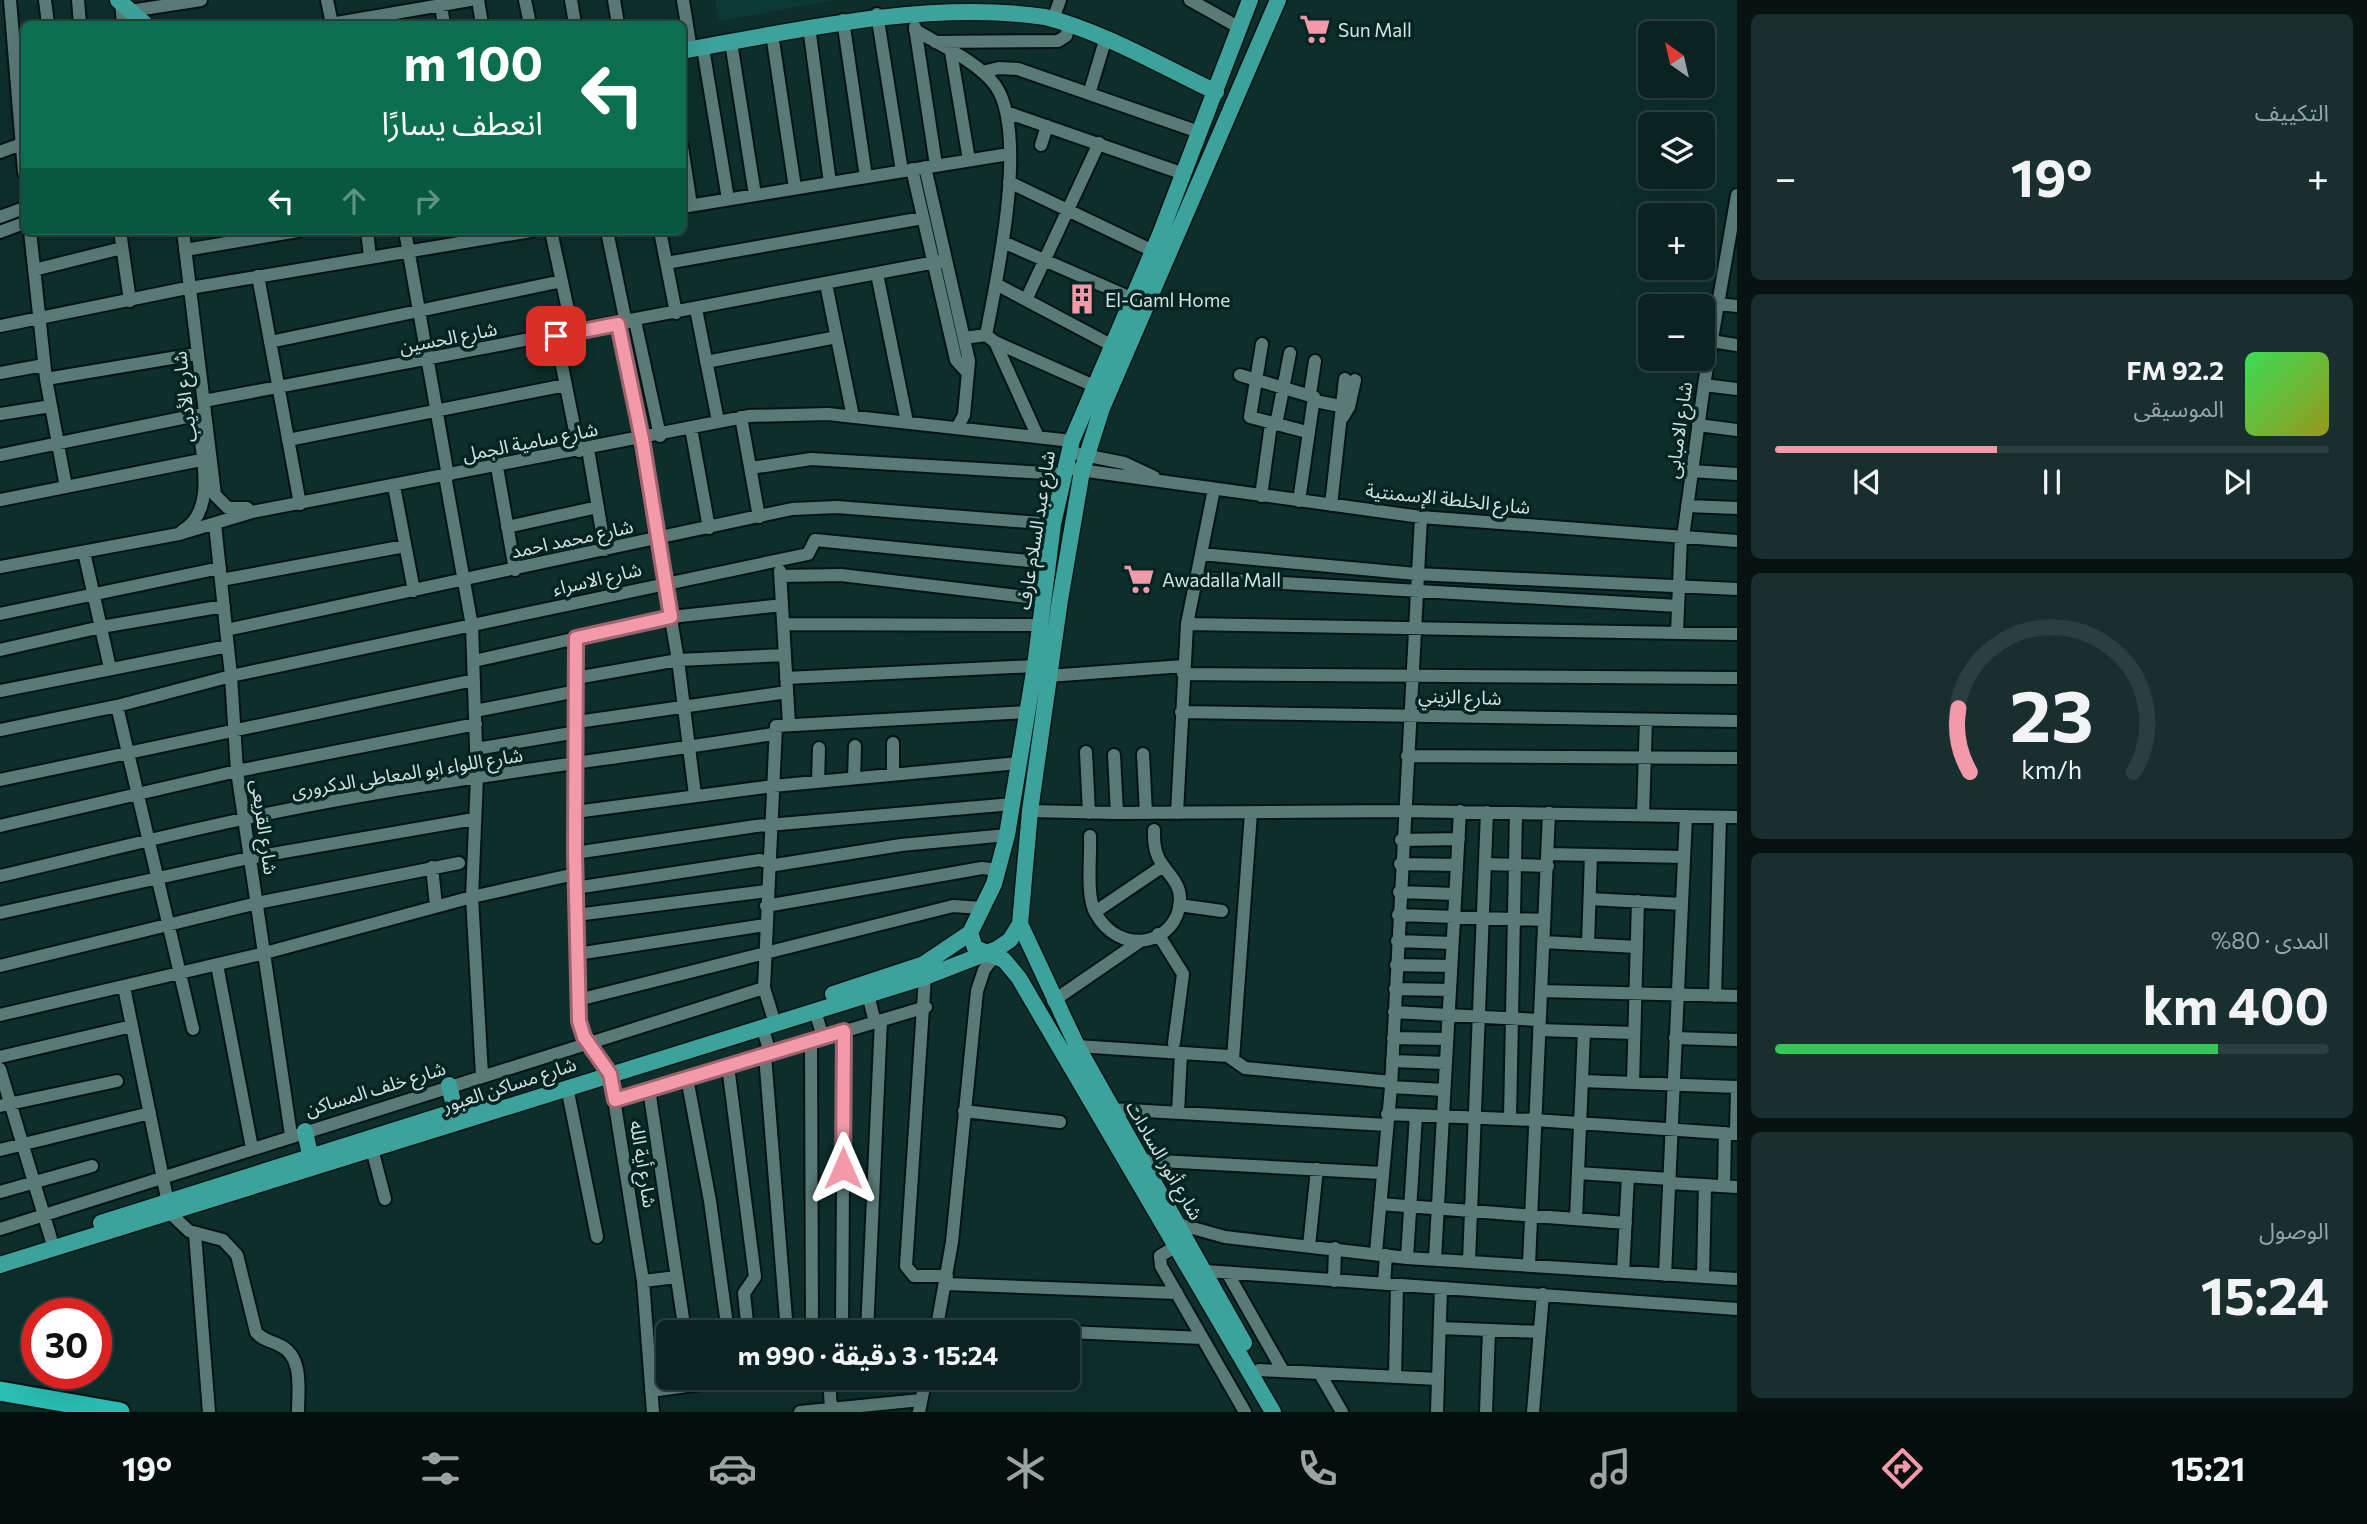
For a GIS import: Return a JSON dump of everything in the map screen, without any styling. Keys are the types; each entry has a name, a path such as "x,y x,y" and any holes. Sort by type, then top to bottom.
{"highway":[{"path":"0,1391 120,1412"},
{"path":"0,1404 45,1412"}],"main road":[{"name":"شارع عبد السلام عارف","path":"1020,924 1042,671 1041,625 1053,524 1067,458 1094,386 1184,174 1250,0"},
{"name":"شارع عبد السلام عارف","path":"970,933 998,873 1013,804 1026,712 1042,671 1084,463 1102,408 1278,0"},
{"path":"692,50 925,5 1004,5 1070,24 1216,92"},
{"path":"123,9 141,21"},
{"path":"998,873 1022,879"},
{"name":"شارع أنور السادات","path":"1020,924 1053,1001 1111,1109 1178,1224 1181,1243 1206,1271 1284,1412"},
{"name":"شارع مساكن العبور","path":"767,1020 815,1011 993,953 1010,940 1020,924"},
{"path":"970,933 975,948 993,953"},
{"name":"شارع مساكن العبور","path":"0,1265 310,1156 455,1111 608,1070 767,1020 914,968 943,953 970,933"},
{"name":"شارع أنور السادات","path":"993,953 1011,966 1181,1243 1273,1412"},
{"path":"1011,966 1032,953"},
{"name":"شارع مساكن العبور","path":"0,1255 372,1149 567,1087 608,1070"},
{"path":"449,1085 455,1111"},
{"path":"298,1133 310,1156"}],"street":[{"path":"10,0 21,100"},
{"path":"45,0 48,21"},
{"path":"78,0 80,21"},
{"path":"123,9 201,0"},
{"path":"327,0 330,21"},
{"path":"347,21 470,0"},
{"path":"478,0 482,21"},
{"path":"525,0 529,21"},
{"path":"571,0 574,21"},
{"path":"614,0 618,21"},
{"path":"683,0 692,50 728,199"},
{"path":"1053,19 1060,0"},
{"path":"1190,0 1240,28"},
{"path":"440,3 443,21"},
{"path":"925,5 915,30 919,168 923,218 940,262 969,361 964,415 957,428"},
{"path":"877,14 919,168 940,262 956,360 966,371"},
{"path":"843,20 866,177"},
{"path":"935,42 1058,41 1066,36 1070,24"},
{"path":"809,27 830,183"},
{"path":"915,30 982,72 1000,93 1006,112 1009,182 991,338 1038,437"},
{"path":"772,34 795,188"},
{"path":"1089,93 1105,41"},
{"path":"732,42 755,195"},
{"path":"951,52 969,160"},
{"path":"982,72 999,68 1018,69 1199,132"},
{"path":"1006,112 1184,174"},
{"path":"1041,145 1047,126"},
{"path":"1026,300 1070,211 1099,143"},
{"path":"0,152 21,145"},
{"path":"687,206 1009,153"},
{"path":"1009,182 1153,251"},
{"name":"شارع الامبابى","path":"1715,316 1731,256 1737,195"},
{"path":"0,217 21,209"},
{"path":"666,263 923,218"},
{"path":"0,232 21,224"},
{"path":"30,235 44,365 66,487"},
{"path":"120,235 130,301"},
{"name":"شارع الأديب","path":"177,235 217,499 232,509 272,509"},
{"name":"شارع الأديب","path":"172,536 193,524 202,510 201,460 190,355 183,235"},
{"path":"185,250 274,235"},
{"path":"367,235 370,257"},
{"path":"406,235 472,626 477,777 472,897 482,1075"},
{"path":"443,235 444,245"},
{"path":"0,327 186,289 444,245 478,235"},
{"path":"552,235 573,333"},
{"path":"608,235 626,323 641,440 678,660 695,795"},
{"path":"661,235 676,313"},
{"path":"1003,242 1132,298"},
{"path":"34,270 122,248"},
{"name":"شارع الحسين","path":"204,401 428,361 940,262"},
{"path":"877,274 907,422"},
{"path":"258,276 300,504"},
{"path":"270,342 562,281"},
{"path":"826,284 853,417"},
{"path":"996,284 1111,345"},
{"path":"1717,304 1737,306"},
{"path":"696,309 718,421"},
{"path":"626,323 660,436"},
{"path":"556,336 598,507 605,550"},
{"path":"706,362 836,337"},
{"path":"964,338 991,338 1094,386"},
{"path":"1715,342 1737,345"},
{"path":"1262,344 1250,417 1307,432"},
{"path":"1261,496 1273,425 1290,353"},
{"path":"46,379 190,355"},
{"path":"1299,500 1307,432 1315,398 1315,360"},
{"path":"0,373 44,365"},
{"name":"شارع الامبابى","path":"1677,633 1682,537 1706,371"},
{"path":"1240,376 1315,398 1341,412"},
{"path":"1341,412 1349,407 1350,379"},
{"path":"288,440 566,385"},
{"path":"1704,385 1737,388"},
{"path":"0,414 51,405"},
{"path":"1331,505 1341,412"},
{"name":"شارع سامية الجمل","path":"0,567 172,536 272,509 641,440 741,417 790,413 853,417 1038,437 1067,458"},
{"path":"0,455 197,415"},
{"path":"741,417 759,517"},
{"path":"1698,425 1737,430"},
{"path":"691,428 709,527"},
{"path":"751,468 811,459 1067,458"},
{"name":"شارع الخلطة الإسمنتية","path":"1067,458 1214,489 1421,517 1737,541"},
{"path":"0,500 201,460"},
{"path":"497,467 515,570"},
{"path":"1691,471 1737,474"},
{"path":"394,486 414,591"},
{"path":"1177,813 1187,624 1214,489"},
{"name":"شارع الامبابى","path":"1687,506 1737,508"},
{"path":"507,527 598,507"},
{"name":"شارع محمد احمد","path":"226,630 709,527 822,507 1053,524"},
{"path":"1395,1377 1391,1284 1381,1253 1380,1204 1391,1084 1401,840 1421,517"},
{"name":"شارع القريعى","path":"215,524 243,819 298,1133"},
{"name":"شارع الاسراء","path":"0,730 117,706 231,676 780,560 810,553 815,540 1048,563"},
{"path":"0,614 93,593 405,546"},
{"path":"84,552 110,668"},
{"path":"1201,554 1416,574 1737,589"},
{"path":"780,560 789,724"},
{"path":"781,576 841,575 1044,598"},
{"path":"1196,578 1678,606"},
{"path":"474,661 671,617 782,604"},
{"path":"0,650 101,627 224,606"},
{"path":"783,624 1041,625"},
{"path":"1187,624 1737,634"},
{"name":"شارع أية الله","path":"576,638 575,888 578,1000 581,1029 608,1070 615,1100 643,1281 653,1412"},
{"path":"0,691 228,646"},
{"path":"0,826 476,718 576,684 678,660 785,655"},
{"path":"786,678 1184,670 1737,678"},
{"path":"0,779 474,680"},
{"path":"476,749 684,707 787,692"},
{"path":"117,706 193,1029"},
{"path":"786,1320 764,988 774,734 778,725 789,724 1026,712"},
{"name":"شارع الزيني","path":"1181,712 1408,713 1737,721"},
{"path":"1643,815 1646,720"},
{"name":"شارع اللواء ابو المعاطى الدكرورى","path":"0,876 243,819 477,777 576,765 774,734"},
{"path":"892,775 893,743"},
{"path":"855,746 855,778"},
{"path":"818,782 819,748"},
{"path":"1086,752 1089,813"},
{"path":"1143,754 1146,813"},
{"path":"1114,755 1117,813"},
{"path":"1406,756 1737,758"},
{"path":"576,812 773,786 1019,762"},
{"path":"575,853 771,825 1013,804"},
{"path":"1030,811 1460,811 1737,817"},
{"path":"1435,1259 1460,811"},
{"path":"1469,1261 1487,812"},
{"path":"1233,1059 1251,813"},
{"path":"1510,1118 1516,813"},
{"path":"1529,1264 1549,813"},
{"path":"1665,1275 1686,816"},
{"path":"1715,996 1720,817"},
{"path":"0,913 249,858 474,819"},
{"path":"1053,1001 1139,942 1158,934 1170,925 1179,905 1177,884 1163,866 1155,847 1154,830"},
{"path":"575,888 760,860 769,864 901,845 1007,835"},
{"path":"1090,836 1091,899 1095,912 1116,937 1139,942"},
{"path":"1401,840 1459,839"},
{"path":"1485,864 1515,865 1591,855 1684,857"},
{"path":"1588,944 1591,855"},
{"path":"0,966 257,903 459,863"},
{"path":"1400,863 1457,865"},
{"path":"1095,912 1163,866"},
{"path":"432,867 436,906"},
{"path":"766,906 982,868 998,873"},
{"path":"0,1015 217,965 436,906 575,874"},
{"path":"576,915 767,891"},
{"path":"1399,892 1455,894"},
{"path":"1590,899 1682,904"},
{"path":"1633,1083 1638,901"},
{"path":"1179,905 1222,911"},
{"path":"578,1000 953,906 982,908"},
{"path":"1398,915 1545,920"},
{"path":"578,954 765,925"},
{"path":"1158,934 1183,974 1177,1048 1178,1113"},
{"path":"1396,941 1452,943"},
{"path":"1543,942 1636,947"},
{"path":"938,1320 946,1280 977,991 993,953"},
{"path":"217,965 252,1148"},
{"path":"1396,965 1451,966"},
{"path":"925,977 926,1007 906,1266 914,1276 946,1280 1177,1293"},
{"path":"124,987 169,1207 195,1234 223,1240 237,1255 256,1332 262,1339 286,1349 295,1363 298,1412"},
{"name":"شارع خلف المساكن","path":"0,1229 449,1085 764,988"},
{"path":"1395,989 1450,990"},
{"path":"1541,990 1737,996"},
{"path":"867,1320 878,1021 868,995"},
{"path":"615,1100 926,1007"},
{"path":"812,1320 817,1039 815,1011"},
{"path":"1394,1012 1512,1018 1584,1032 1634,1034"},
{"path":"0,1056 132,1026"},
{"path":"842,1320 844,1031"},
{"path":"1576,1219 1584,1032"},
{"path":"1393,1038 1447,1039"},
{"path":"1675,1038 1737,1040"},
{"path":"1077,1046 1177,1048 1228,1056 1245,1068 1444,1090"},
{"path":"1392,1061 1446,1063"},
{"path":"728,1066 755,1277 744,1293 747,1320"},
{"path":"0,1069 5,1105 24,1144 51,1239"},
{"path":"687,1078 710,1201 726,1320"},
{"path":"5,1105 117,1081"},
{"path":"1578,1173 1730,1187 1737,1089 1582,1081"},
{"path":"567,1087 597,1237"},
{"path":"649,1089 683,1320"},
{"path":"1111,1109 1387,1119 1416,1115 1510,1118 1733,1133"},
{"path":"964,1111 1060,1122"},
{"path":"0,1150 149,1113"},
{"path":"1407,1258 1416,1115"},
{"path":"372,1149 385,1199"},
{"path":"1141,1160 1382,1173"},
{"path":"0,1192 92,1166"},
{"path":"1309,1246 1317,1170"},
{"path":"1623,1272 1628,1176"},
{"path":"1703,1277 1705,1185"},
{"path":"1380,1204 1626,1223"},
{"path":"1178,1224 1225,1237 1407,1258 1737,1279"},
{"path":"195,1234 209,1412"},
{"path":"1181,1243 1160,1256 1159,1261 1245,1412"},
{"path":"1335,1248 1335,1281"},
{"path":"1206,1271 1737,1310"},
{"path":"1228,1274 1283,1371"},
{"path":"643,1281 677,1277"},
{"path":"1437,1412 1441,1288"},
{"path":"1533,1412 1543,1294"},
{"path":"1440,1328 1540,1332"},
{"path":"1486,1412 1489,1330"},
{"path":"1080,1333 1202,1338"},
{"path":"1259,1370 1438,1379"},
{"path":"1320,1374 1342,1412"},
{"path":"651,1391 656,1390"},
{"path":"830,1390 831,1409"},
{"path":"800,1412 920,1406"}],"shaded area":[{"path":"715,0 836,0 719,21"}],"place":[{"name":"Sun Mall","path":"1315,29"},
{"name":"El-Gaml Home","path":"1082,299"},
{"name":"Awadalla Mall","path":"1139,579"}],"route":[{"path":"556,336 618,324 642,439 640,440 671,617 576,638 575,874 581,1029 610,1074 615,1100 844,1031 843,1168"}]}
